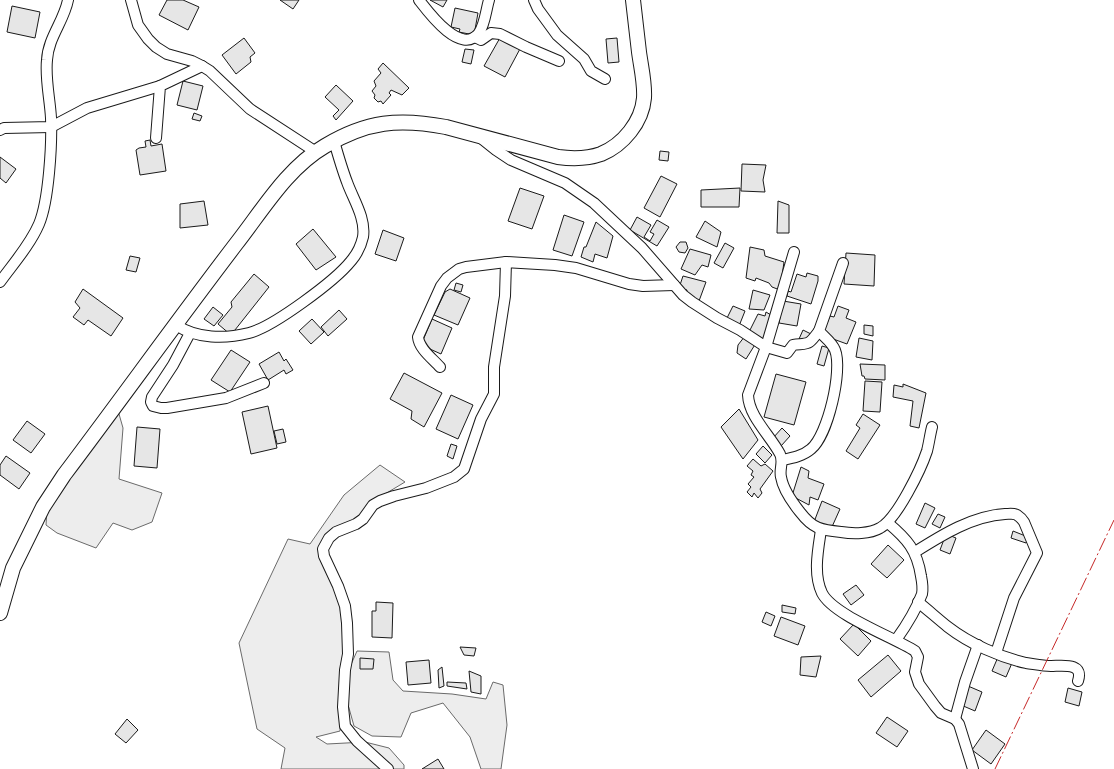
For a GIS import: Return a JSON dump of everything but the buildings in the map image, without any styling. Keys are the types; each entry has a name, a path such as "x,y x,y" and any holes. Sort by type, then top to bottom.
{"main road":[{"path":"0,613 13,568 43,507 64,475 278,190 298,167 316,152 347,134 381,123 398,122 428,124 480,136 548,155 573,159 587,158 601,154 613,148 630,132 638,120 642,110 644,84 633,0"}],"street":[{"path":"0,282 34,233 43,214 48,181 51,127 46,69 47,58 51,42 65,11 68,0"},
{"path":"131,0 138,25 156,47 167,54 192,61 210,71 250,109 316,152"},
{"path":"419,0 448,32 459,39 470,39 479,32 482,27 489,0"},
{"path":"534,0 538,9 557,35 584,59 591,71 605,79"},
{"path":"475,36 481,40 491,33 500,34 559,61"},
{"path":"0,130 4,128 51,127 87,108 160,86 202,66"},
{"path":"156,138 160,86"},
{"path":"480,136 496,150 511,160 565,183 594,203 642,248 674,285 692,302 766,347 787,353 793,345 807,345 810,343 819,332 843,263"},
{"path":"176,325 190,333 219,337 257,331 276,320 322,287 345,268 358,251 362,238 363,222 346,181 334,141"},
{"path":"794,252 766,347 750,388 748,402 757,420 768,434 782,460 780,476 785,489 800,512 808,521 821,530 846,533 868,532 880,528 888,523 898,509 918,471 927,451 932,427"},
{"path":"440,367 420,344 418,337 441,286 447,278 463,268 506,262 576,268 629,284 643,286 674,285"},
{"path":"388,769 357,741 345,726 343,707 345,670 348,654 347,623 343,600 324,556 323,549 329,538 336,532 356,524 373,505 380,501 454,477 464,469 481,419 494,394 494,367 502,314 506,262"},
{"path":"782,460 798,456 810,450 817,443 827,420 836,385 837,357 835,349 831,343 819,332"},
{"path":"190,333 173,365 152,397 151,402 153,406 156,408 168,408 217,400 235,395 264,383"},
{"path":"915,552 946,534 988,516 1011,514 1018,515 1021,518 1037,552 1014,598 996,653"},
{"path":"888,523 909,542 915,552 922,580 922,593 905,627 896,640"},
{"path":"821,530 817,558 817,571 823,594 831,604 843,612 879,633 896,640 915,651 918,657 915,672 920,684 934,706 941,713 955,719 959,724 973,769"},
{"path":"918,602 948,627 978,645 996,653 1024,662 1039,665 1070,666 1078,670 1078,681"},
{"path":"955,719 965,682 978,645"}],"shaded area":[{"path":"117,407 123,428 119,479 162,493 152,522 132,530 113,523 96,548 57,533 46,525 47,509"},
{"path":"380,465 405,482 375,500 349,525 329,536 325,562 346,624 340,731 316,737 327,744 365,742 389,748 404,765 404,769 281,769 285,748 257,729 239,643 288,539 310,544 344,495"},
{"path":"357,651 389,652 393,680 403,691 452,694 486,699 493,682 503,685 507,725 501,769 481,769 470,737 443,703 411,713 401,737 372,736 354,726 347,701 349,669"}],"power":[{"path":"995,769 1114,520"}]}
